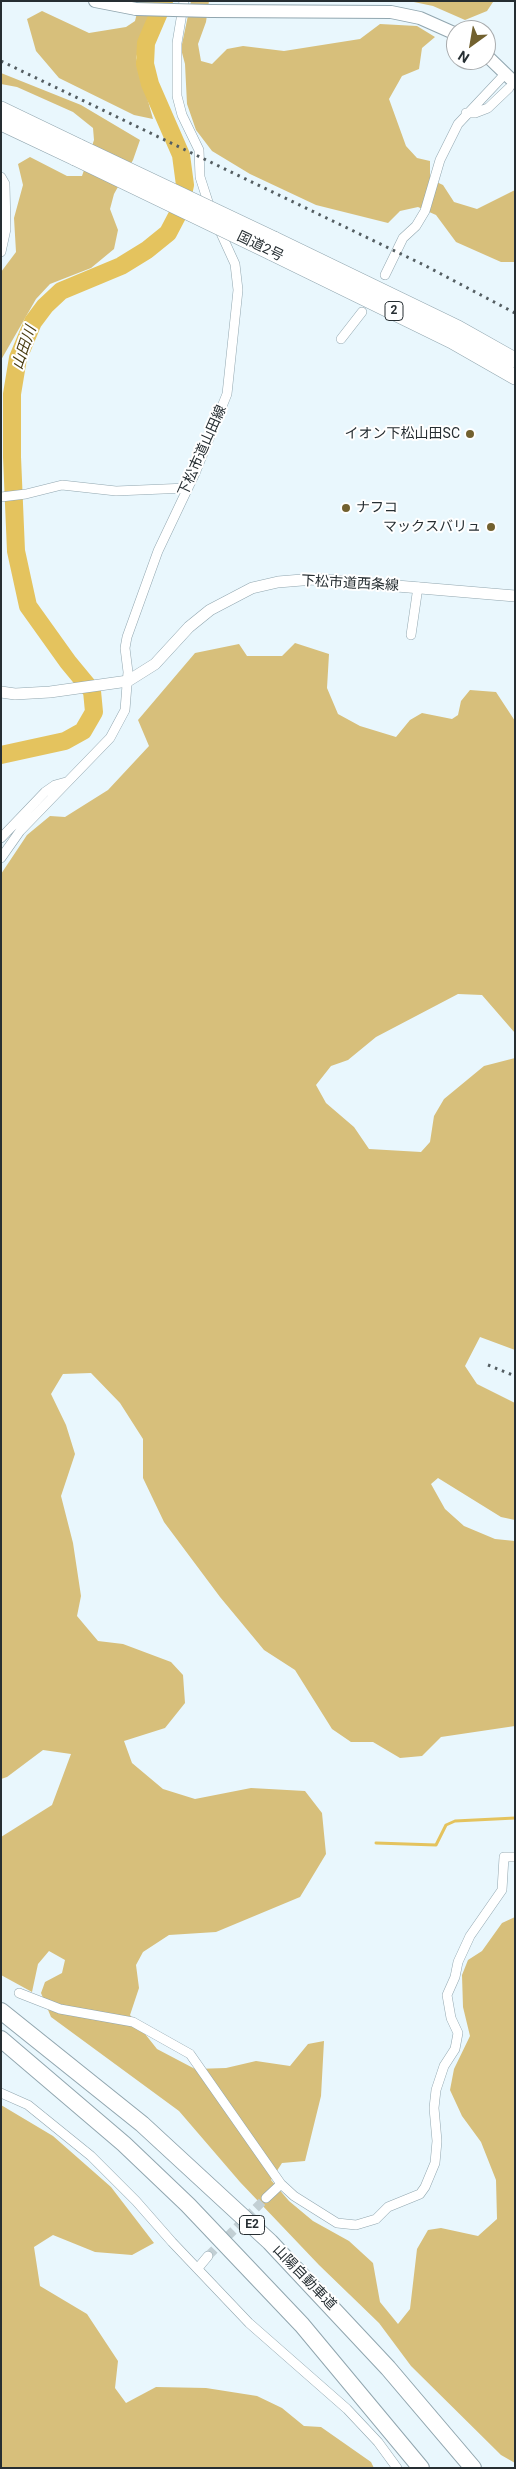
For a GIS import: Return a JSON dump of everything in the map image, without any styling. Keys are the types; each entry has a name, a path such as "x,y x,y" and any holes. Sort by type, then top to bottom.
{"highway":[{"name":"国道2号","path":"1,109 78,153"},
{"name":"国道2号","path":"1,123 78,153 272,245 458,328 515,360"},
{"name":"国道2号","path":"272,245 452,341 515,377"},
{"name":"山陽自動車道","path":"1,2012 142,2124 270,2242 382,2361 473,2468"},
{"name":"E2","path":"1,2039 124,2144 188,2205 302,2325 421,2468"}],"main road":[{"path":"95,1 136,9 391,12 420,18 446,30"},
{"path":"496,65 512,85"}],"street":[{"name":"下松市道山田線","path":"1,858 20,831 103,746 125,710 128,681 128,663 125,648 127,637 158,551 227,394 238,290 235,264 205,195 200,177 199,150 185,121 177,96 176,59 184,1"},
{"path":"385,275 404,238 416,226 424,211 446,144 466,114 505,74"},
{"path":"466,114 488,108 512,85"},
{"path":"1,177 5,184 6,229 1,252"},
{"path":"341,339 362,312"},
{"path":"4,497 62,485 116,491 187,488"},
{"name":"下松市道西条線","path":"128,681 155,664 189,627 210,610 252,588 278,582 314,579 515,596"},
{"path":"411,635 418,588"},
{"path":"1,692 15,694 50,692 128,681"},
{"path":"1,838 46,792 55,785 66,782"},
{"path":"19,1993 60,2009 133,2022 190,2054 281,2184 294,2196 337,2223 356,2225 376,2219 388,2207 420,2194 425,2188 435,2163 437,2141 434,2108 436,2090 444,2066 455,2049 458,2033 452,2018 447,1995 455,1977 458,1962 470,1936 502,1890 504,1857 515,1857"},
{"path":"1,2093 28,2105 91,2156 136,2201 249,2323 348,2409 378,2442 397,2468"},
{"path":"266,2198 281,2184"},
{"path":"198,2268 208,2256"}],"shaded area":[{"path":"140,1 159,1 142,36 136,58 153,119 134,115 59,78 36,51 27,19 42,11 89,33 126,27 135,21"},
{"path":"191,1 209,1 206,22 198,44 201,61 212,64 227,49 243,46 284,51 360,39 380,24 417,26 435,37 422,48 419,69 402,76 389,99 406,146 417,158 430,161 430,179 443,185 454,202 477,209 515,190 515,262 501,262 456,242 436,215 418,207 400,211 388,223 316,205 250,174 212,151 196,130 187,104 185,64 181,49"},
{"path":"409,1 493,2 487,11 465,20 433,6"},
{"path":"1,73 81,105 140,140 133,160 114,194 110,209 118,230 114,249 91,268 50,284 36,299 1,360 1,272 16,252 14,218 23,185 18,164 30,157 67,176 82,176 94,140 93,128 73,112 17,87 1,84"},
{"path":"295,643 329,654 327,688 338,714 360,726 396,737 410,720 422,713 452,719 458,715 461,701 470,690 496,692 515,721 515,1033 482,995 458,994 376,1037 348,1060 331,1066 316,1085 326,1103 354,1127 369,1149 421,1152 430,1142 434,1116 444,1099 484,1066 515,1058 515,1350 480,1337 465,1366 477,1384 515,1403 515,1520 501,1517 438,1478 431,1484 445,1509 464,1526 495,1539 515,1541 515,1726 441,1737 422,1756 400,1758 373,1742 351,1742 332,1729 295,1670 264,1650 220,1597 164,1522 143,1478 143,1439 120,1403 91,1373 63,1374 51,1394 66,1425 75,1454 61,1496 73,1543 81,1596 77,1616 98,1641 123,1644 171,1662 183,1675 185,1703 165,1728 124,1741 132,1763 163,1789 195,1799 251,1788 305,1791 322,1813 326,1854 300,1897 216,1932 169,1935 143,1952 136,1965 139,1988 130,2015 157,2049 195,2069 226,2068 256,2061 290,2066 308,2044 324,2041 321,2096 305,2161 282,2163 271,2180 289,2201 313,2221 349,2241 373,2263 380,2302 398,2324 410,2309 417,2249 428,2230 441,2228 478,2236 497,2219 496,2180 481,2142 462,2116 450,2090 454,2069 470,2036 463,2007 462,1975 468,1960 482,1951 502,1923 515,1917 515,2463 501,2455 411,2366 379,2323 319,2265 240,2182 179,2111 51,2017 41,1993 45,1982 62,1973 65,1960 49,1951 38,1964 32,1992 1,1975 1,1837 52,1805 71,1754 43,1750 7,1777 1,1779 1,874 27,835 50,816 65,817 108,790 149,746 138,720 195,653 239,644 247,656 282,656"},
{"path":"1,2105 53,2136 111,2187 154,2243 132,2255 95,2252 53,2235 34,2247 40,2286 87,2314 118,2361 115,2388 126,2403 156,2387 206,2388 257,2396 282,2408 304,2426 321,2427 371,2462 374,2468 1,2468"}],"waterway":[{"name":"山田川","path":"1,755 65,741 83,731 94,712 92,691 68,662 28,606 16,551 12,457 12,394 18,358 33,322 45,306 61,291 121,266 147,250 168,233 179,212 185,185 181,155 150,84 145,64 146,43 164,1"},
{"path":"376,1843 436,1845 446,1825 455,1821 515,1818"}],"tunnel":[{"path":"208,2256 266,2198"}],"railway":[{"path":"1,61 426,266 515,313"},
{"path":"488,1365 515,1376"}],"place":[{"name":"イオン下松山田SC","path":"470,434"},
{"name":"ナフコ","path":"346,508"},
{"name":"マックスバリュ","path":"491,527"}]}
